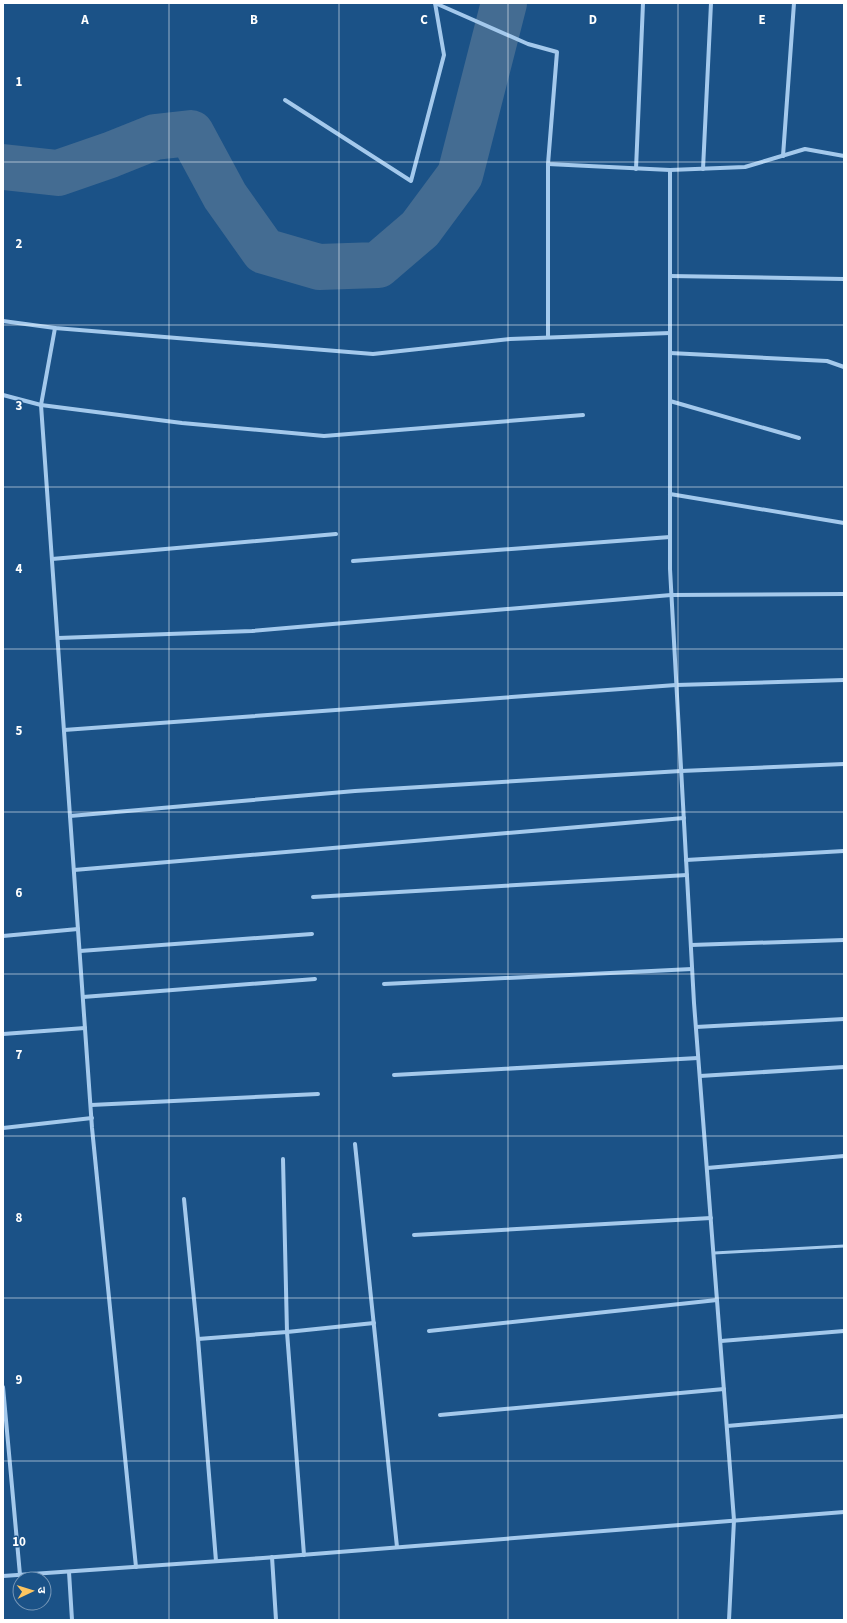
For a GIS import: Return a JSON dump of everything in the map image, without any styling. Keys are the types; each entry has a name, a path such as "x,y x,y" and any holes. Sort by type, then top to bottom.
{"street":[{"path":"434,3 528,44 557,52 548,164 548,337"},
{"path":"285,100 411,180 444,55 434,3"},
{"path":"636,168 643,3"},
{"path":"703,169 711,3"},
{"path":"783,156 794,3"},
{"path":"548,164 670,170 745,167 805,149 844,156"},
{"path":"670,170 670,537 672,595 692,969 734,1520 729,1620"},
{"path":"670,276 844,278"},
{"path":"3,321 54,328 373,354 510,339 670,333"},
{"path":"54,328 41,405 92,1118 136,1567"},
{"path":"670,353 827,360 844,367"},
{"path":"3,395 41,405 182,423 324,436 583,415"},
{"path":"670,401 799,438"},
{"path":"670,494 844,523"},
{"path":"52,559 336,534"},
{"path":"354,561 670,537"},
{"path":"58,638 252,631 672,595 844,594"},
{"path":"64,730 676,685 844,680"},
{"path":"70,816 355,791 681,771 844,764"},
{"path":"74,870 684,818"},
{"path":"686,860 844,851"},
{"path":"314,897 687,876"},
{"path":"3,936 78,929"},
{"path":"80,951 312,934"},
{"path":"691,945 844,940"},
{"path":"384,984 692,969"},
{"path":"83,997 315,979"},
{"path":"696,1027 844,1019"},
{"path":"3,1034 85,1028"},
{"path":"394,1075 698,1058"},
{"path":"700,1076 844,1067"},
{"path":"91,1105 318,1094"},
{"path":"3,1128 92,1118"},
{"path":"355,1144 397,1547"},
{"path":"707,1168 844,1156"},
{"path":"283,1159 287,1332 304,1555"},
{"path":"184,1199 198,1339 216,1561"},
{"path":"414,1235 711,1218"},
{"path":"429,1331 717,1300"},
{"path":"198,1339 374,1323"},
{"path":"721,1341 844,1331"},
{"path":"3,1387 20,1571"},
{"path":"440,1415 724,1388"},
{"path":"727,1426 844,1416"},
{"path":"52,1573 304,1555 844,1512"},
{"path":"272,1557 276,1620"},
{"path":"69,1572 72,1620"}],"lane":[{"path":"714,1254 844,1246"}],"waterway":[{"path":"3,167 58,173 110,155 155,137 191,133 225,196 264,251 319,267 378,265 420,229 460,175 504,3"}]}
